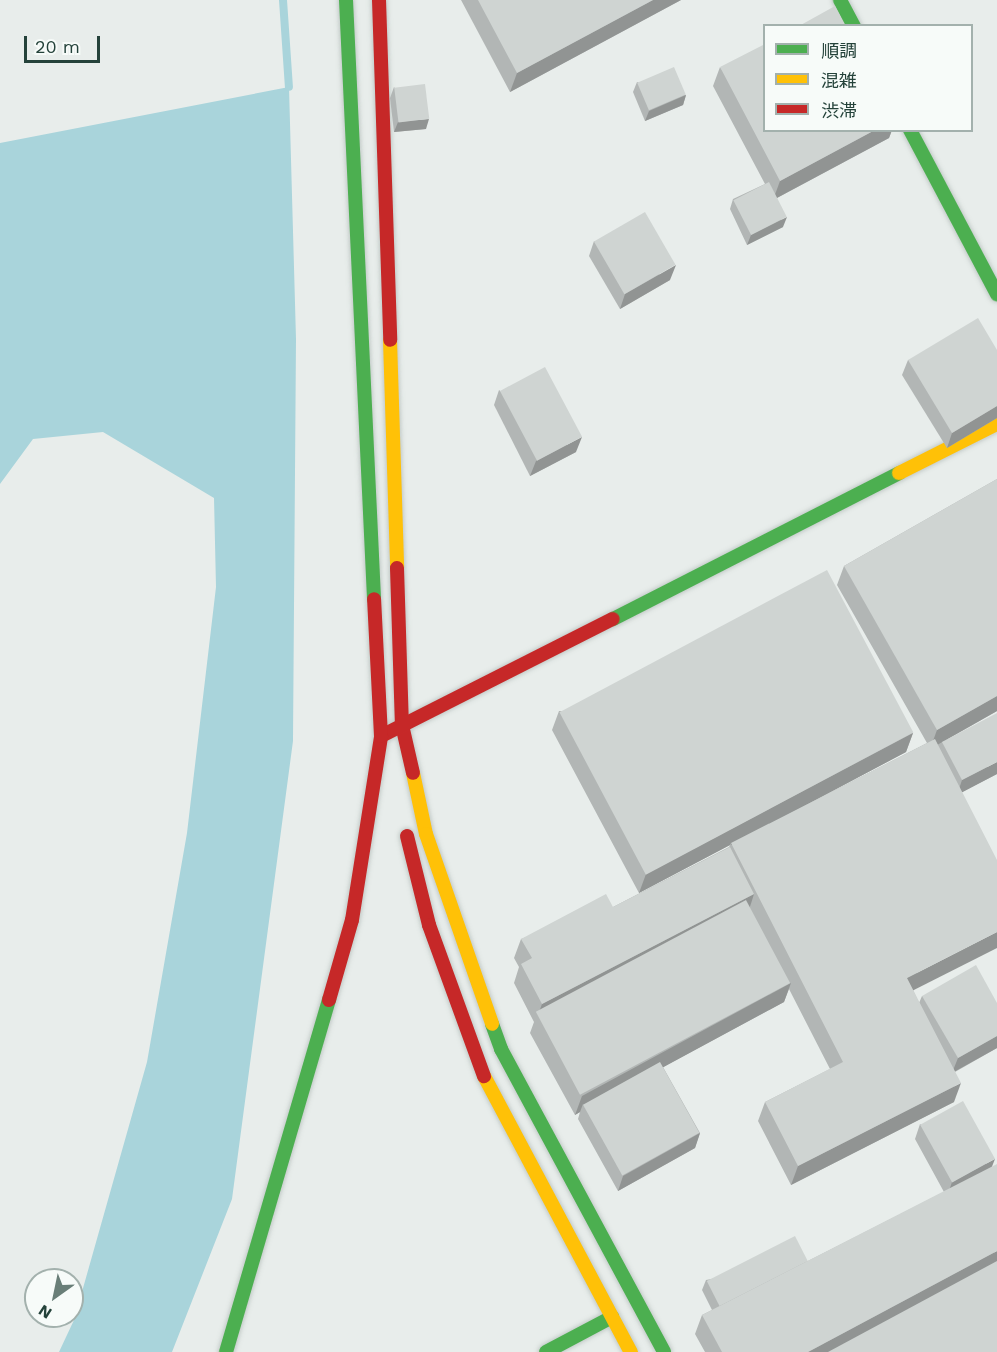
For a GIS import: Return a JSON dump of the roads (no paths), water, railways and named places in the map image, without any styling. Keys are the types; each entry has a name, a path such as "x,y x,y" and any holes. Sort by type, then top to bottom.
{"street":[{"path":"346,0 381,736 389,769"},
{"path":"379,0 402,725 426,834 501,1049 664,1352"},
{"path":"840,0 853,24"},
{"path":"911,132 997,294"},
{"path":"381,736 997,424"},
{"path":"226,1352 352,920 381,736"},
{"path":"404,825 429,925 489,1089 631,1352"},
{"path":"546,1352 612,1317"}],"water":[{"path":"289,87 296,339 293,741 232,1199 172,1352 59,1352 70,1328 84,1328 84,1285 147,1062 187,833 216,587 214,498 103,432 33,439 0,484 0,143"}],"waterway":[{"path":"283,0 289,87"}]}
